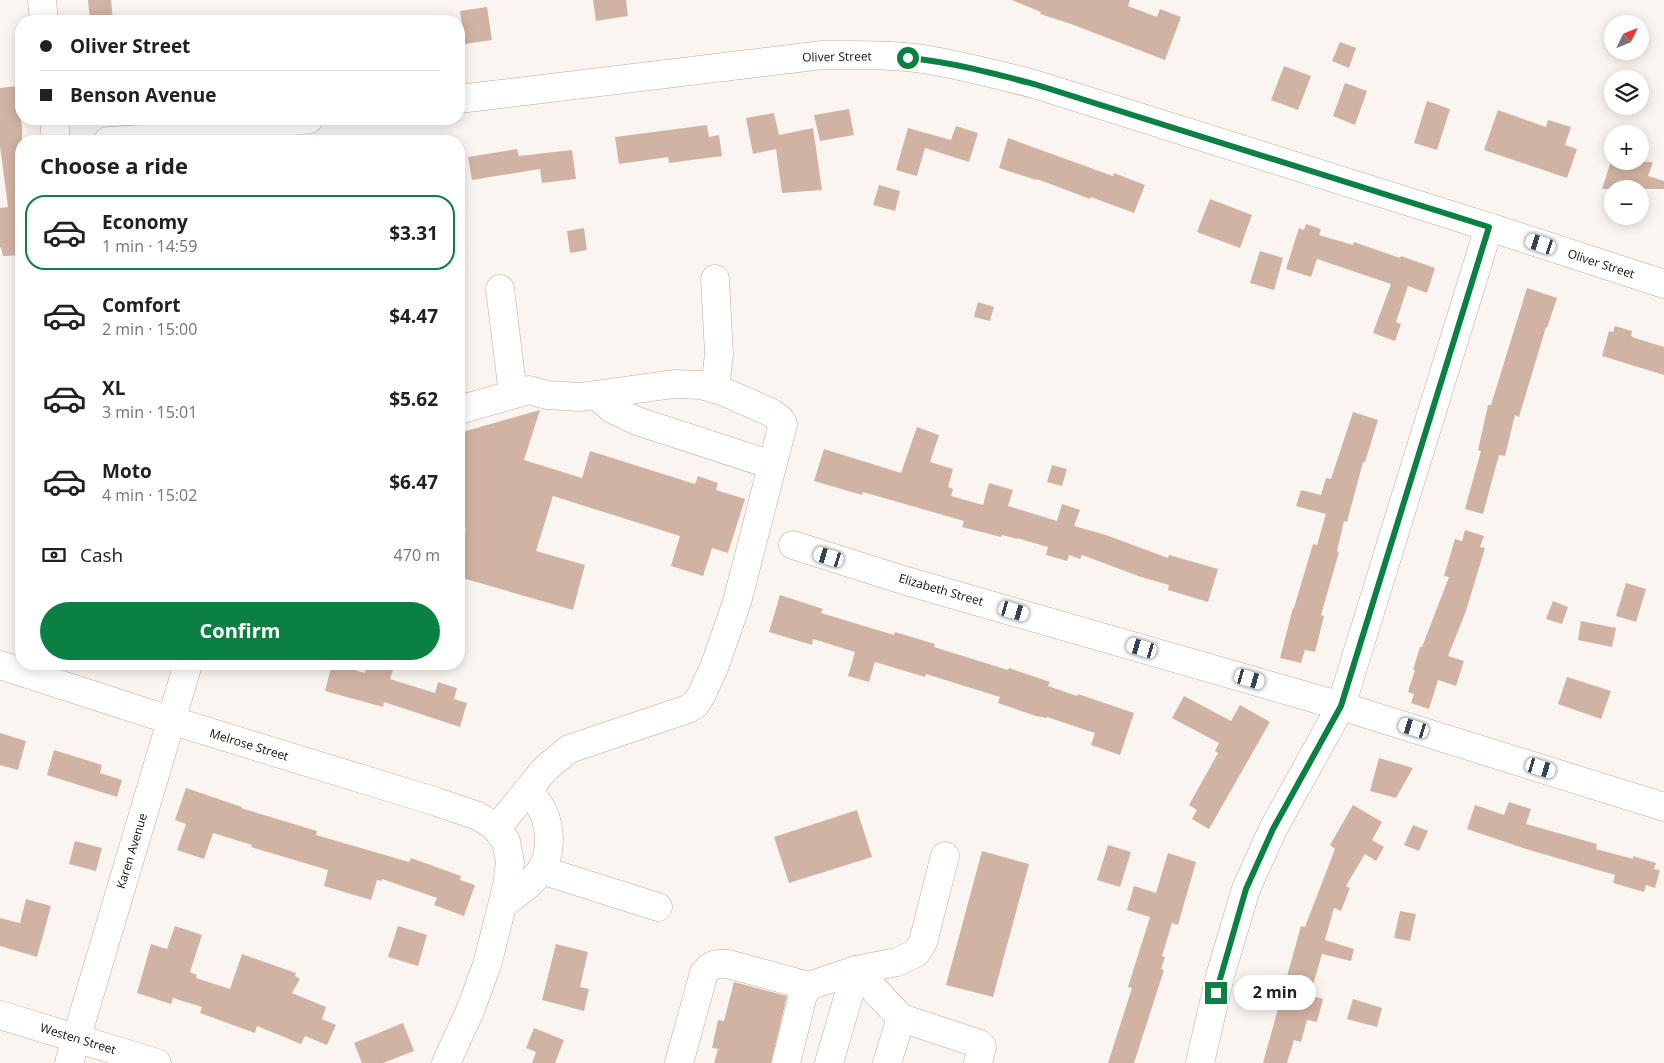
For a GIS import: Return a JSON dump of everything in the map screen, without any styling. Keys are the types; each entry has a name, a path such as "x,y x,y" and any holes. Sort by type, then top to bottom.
{"street":[{"path":"42,0 43,15"},
{"name":"Oliver Street","path":"465,98 822,55 869,55 928,60 984,71 1034,84 1664,284"},
{"path":"200,135 268,125"},
{"path":"1200,1063 1220,976 1246,889 1273,829 1341,706 1489,227"},
{"path":"715,279 719,354 715,389"},
{"path":"500,288 513,394"},
{"path":"465,408 529,390 580,398 674,384 701,385 770,412 782,424 737,602 715,665 695,705 569,749 545,769 496,829"},
{"path":"596,395 612,409 637,421 772,465"},
{"name":"Elizabeth Street","path":"793,545 903,580 1341,706 1664,807"},
{"name":"Melrose Street","path":"0,665 15,670"},
{"name":"Melrose Street","path":"15,670 170,720 437,802 478,816 496,829 506,842 510,862 507,886 487,965 470,1012 446,1063"},
{"name":"Karen Avenue","path":"72,1050 186,670"},
{"path":"503,904 526,886 541,870 549,847 547,822 532,785"},
{"path":"679,1063 704,973 710,966 716,963 728,964 809,986 856,970 897,962 916,953 923,942 944,856"},
{"path":"541,870 658,907"},
{"path":"856,970 901,1018 980,1044 982,1047 978,1063"},
{"path":"829,1063 856,970"},
{"path":"786,1063 803,995 809,986"},
{"name":"Westen Street","path":"0,1015 72,1050 156,1063"},
{"path":"887,1063 901,1018"}],"building":[{"path":"88,0 111,0 112,15 89,15"},
{"path":"593,0 626,0 628,16 596,21"},
{"path":"1012,0 1130,0 1128,6 1157,17 1160,9 1181,17 1165,60 1040,14 1041,12"},
{"path":"487,7 492,40 465,44 465,15 461,15 460,11"},
{"path":"1340,42 1356,48 1349,68 1332,61"},
{"path":"1284,66 1311,76 1298,110 1271,100"},
{"path":"1345,83 1367,91 1355,125 1333,116"},
{"path":"15,86 15,125 22,125 22,129 22,135 15,135 15,255 3,256 0,248 0,208 8,207 0,146 0,88"},
{"path":"1427,101 1450,109 1437,150 1414,143"},
{"path":"849,109 854,135 820,141 814,115"},
{"path":"1498,110 1546,127 1548,120 1571,127 1565,145 1577,149 1567,178 1484,150"},
{"path":"774,113 779,135 813,128 822,190 782,193 776,149 753,154 746,118"},
{"path":"707,125 709,137 719,135 722,156 669,163 668,157 619,164 615,137"},
{"path":"956,126 978,133 969,162 925,148 917,176 896,170 908,128 951,140"},
{"path":"1008,138 1113,176 1114,173 1145,185 1134,213 1037,179 999,168"},
{"path":"517,149 519,156 572,150 576,179 542,183 540,169 472,180 468,157"},
{"path":"1649,162 1653,162 1648,176 1664,181 1664,189 1649,189 1649,180 1605,180 1608,170 1649,170"},
{"path":"879,185 900,191 895,211 873,205"},
{"path":"1210,199 1252,215 1240,248 1197,232"},
{"path":"1306,224 1321,229 1319,235 1353,245 1354,242 1435,268 1427,293 1408,286 1396,322 1401,324 1395,341 1373,333 1391,284 1317,259 1311,277 1286,269 1299,228 1304,230"},
{"path":"584,228 587,250 570,253 567,231"},
{"path":"1260,251 1283,258 1274,290 1250,283"},
{"path":"1527,288 1557,298 1546,327 1519,417 1515,415 1505,456 1499,455 1483,514 1465,509 1481,451 1478,450 1488,405 1491,405"},
{"path":"978,302 994,307 990,321 974,317"},
{"path":"1615,326 1632,331 1631,336 1635,338 1664,347 1664,375 1602,356 1609,331 1613,332"},
{"path":"540,410 524,460 582,478 590,451 695,484 698,476 718,483 716,490 745,499 728,553 712,548 703,576 671,566 680,536 553,496 536,551 585,565 573,610 465,579 465,431"},
{"path":"1353,412 1378,420 1365,462 1363,462 1347,522 1344,521 1337,551 1339,552 1321,615 1324,616 1315,652 1305,650 1301,663 1280,658 1313,544 1317,545 1326,514 1296,506 1301,490 1321,495 1326,478 1331,479"},
{"path":"917,427 939,435 930,462 953,469 948,487 953,489 951,496 983,505 989,483 1013,490 1008,506 1057,521 1062,504 1080,510 1074,526 1106,535 1168,558 1169,555 1218,569 1208,602 1168,590 1169,585 1141,577 1082,555 1080,559 1069,555 1067,561 1046,555 1048,547 1017,538 1002,535 1001,537 962,527 964,521 863,492 862,495 814,481 824,449 901,473"},
{"path":"1052,465 1067,469 1062,486 1047,482"},
{"path":"1465,530 1484,536 1480,547 1485,548 1466,611 1448,656 1464,661 1456,686 1438,680 1429,709 1411,703 1414,694 1408,692 1420,647 1422,647 1449,577 1444,576 1455,539 1462,541"},
{"path":"1626,583 1646,589 1636,622 1616,616"},
{"path":"780,595 823,609 821,613 894,635 895,632 935,644 934,647 1008,670 1009,668 1050,682 1048,686 1134,713 1120,755 1091,745 1095,733 998,703 1000,697 926,674 925,677 875,662 869,682 848,676 855,652 813,639 812,645 769,632"},
{"path":"1553,601 1568,607 1562,624 1546,619"},
{"path":"1581,621 1616,628 1612,647 1578,640"},
{"path":"330,670 354,670 365,673 366,670 393,670 390,679 435,693 438,682 457,688 454,699 467,703 460,727 384,702 383,707 325,691"},
{"path":"1567,677 1611,691 1601,719 1558,704"},
{"path":"1184,696 1231,721 1240,705 1270,722 1209,829 1192,819 1197,810 1189,805 1218,753 1215,751 1219,743 1172,718"},
{"path":"0,733 26,741 18,770 0,765"},
{"path":"54,750 102,765 100,773 122,780 117,797 47,775"},
{"path":"1379,758 1413,768 1396,798 1370,791"},
{"path":"186,788 241,808 317,831 316,835 409,862 411,858 461,876 460,880 475,885 464,916 434,905 437,898 382,879 382,881 377,880 371,900 324,886 328,870 251,847 252,845 213,833 204,859 177,850 186,824 175,820"},
{"path":"1509,802 1531,809 1526,824 1597,844 1596,849 1633,859 1633,856 1656,863 1654,869 1660,870 1655,888 1646,885 1644,892 1613,883 1615,875 1526,849 1467,829 1475,805 1504,815"},
{"path":"1353,805 1382,822 1372,840 1384,847 1376,861 1365,854 1346,886 1350,888 1341,911 1334,908 1325,940 1354,949 1351,961 1322,954 1310,995 1323,999 1317,1022 1307,1020 1301,1042 1294,1040 1287,1063 1263,1063 1301,926 1305,927 1335,849 1330,845"},
{"path":"857,810 872,857 789,883 774,837"},
{"path":"1413,825 1428,831 1419,851 1404,845"},
{"path":"75,841 102,848 96,871 69,864"},
{"path":"1108,845 1131,852 1120,887 1097,880"},
{"path":"982,851 1029,864 993,997 946,985"},
{"path":"1168,853 1196,862 1178,925 1172,923 1162,956 1165,957 1161,969 1164,970 1134,1063 1108,1063 1132,988 1128,987 1150,917 1127,910 1134,886 1156,893"},
{"path":"26,899 51,906 37,957 0,946 0,918 20,923"},
{"path":"1400,911 1416,914 1410,941 1394,938"},
{"path":"175,926 202,935 190,972 197,975 196,978 230,989 242,954 296,973 295,976 300,979 292,993 326,1007 322,1019 336,1025 327,1045 305,1036 301,1044 257,1026 255,1033 200,1013 202,1007 173,998 171,1004 137,993 151,944 167,949"},
{"path":"398,926 427,935 418,966 388,957"},
{"path":"556,944 588,952 580,987 589,989 584,1011 542,1000"},
{"path":"734,982 787,996 771,1063 714,1063 718,1049 712,1048 718,1020 724,1021"},
{"path":"1353,999 1382,1008 1377,1027 1347,1019"},
{"path":"403,1023 414,1051 383,1063 362,1063 354,1043"},
{"path":"534,1028 564,1040 555,1063 532,1063 536,1052 526,1048"}],"route":[{"path":"908,58 984,71 1034,84 1489,227 1341,706 1273,829 1246,889 1216,993"}]}
